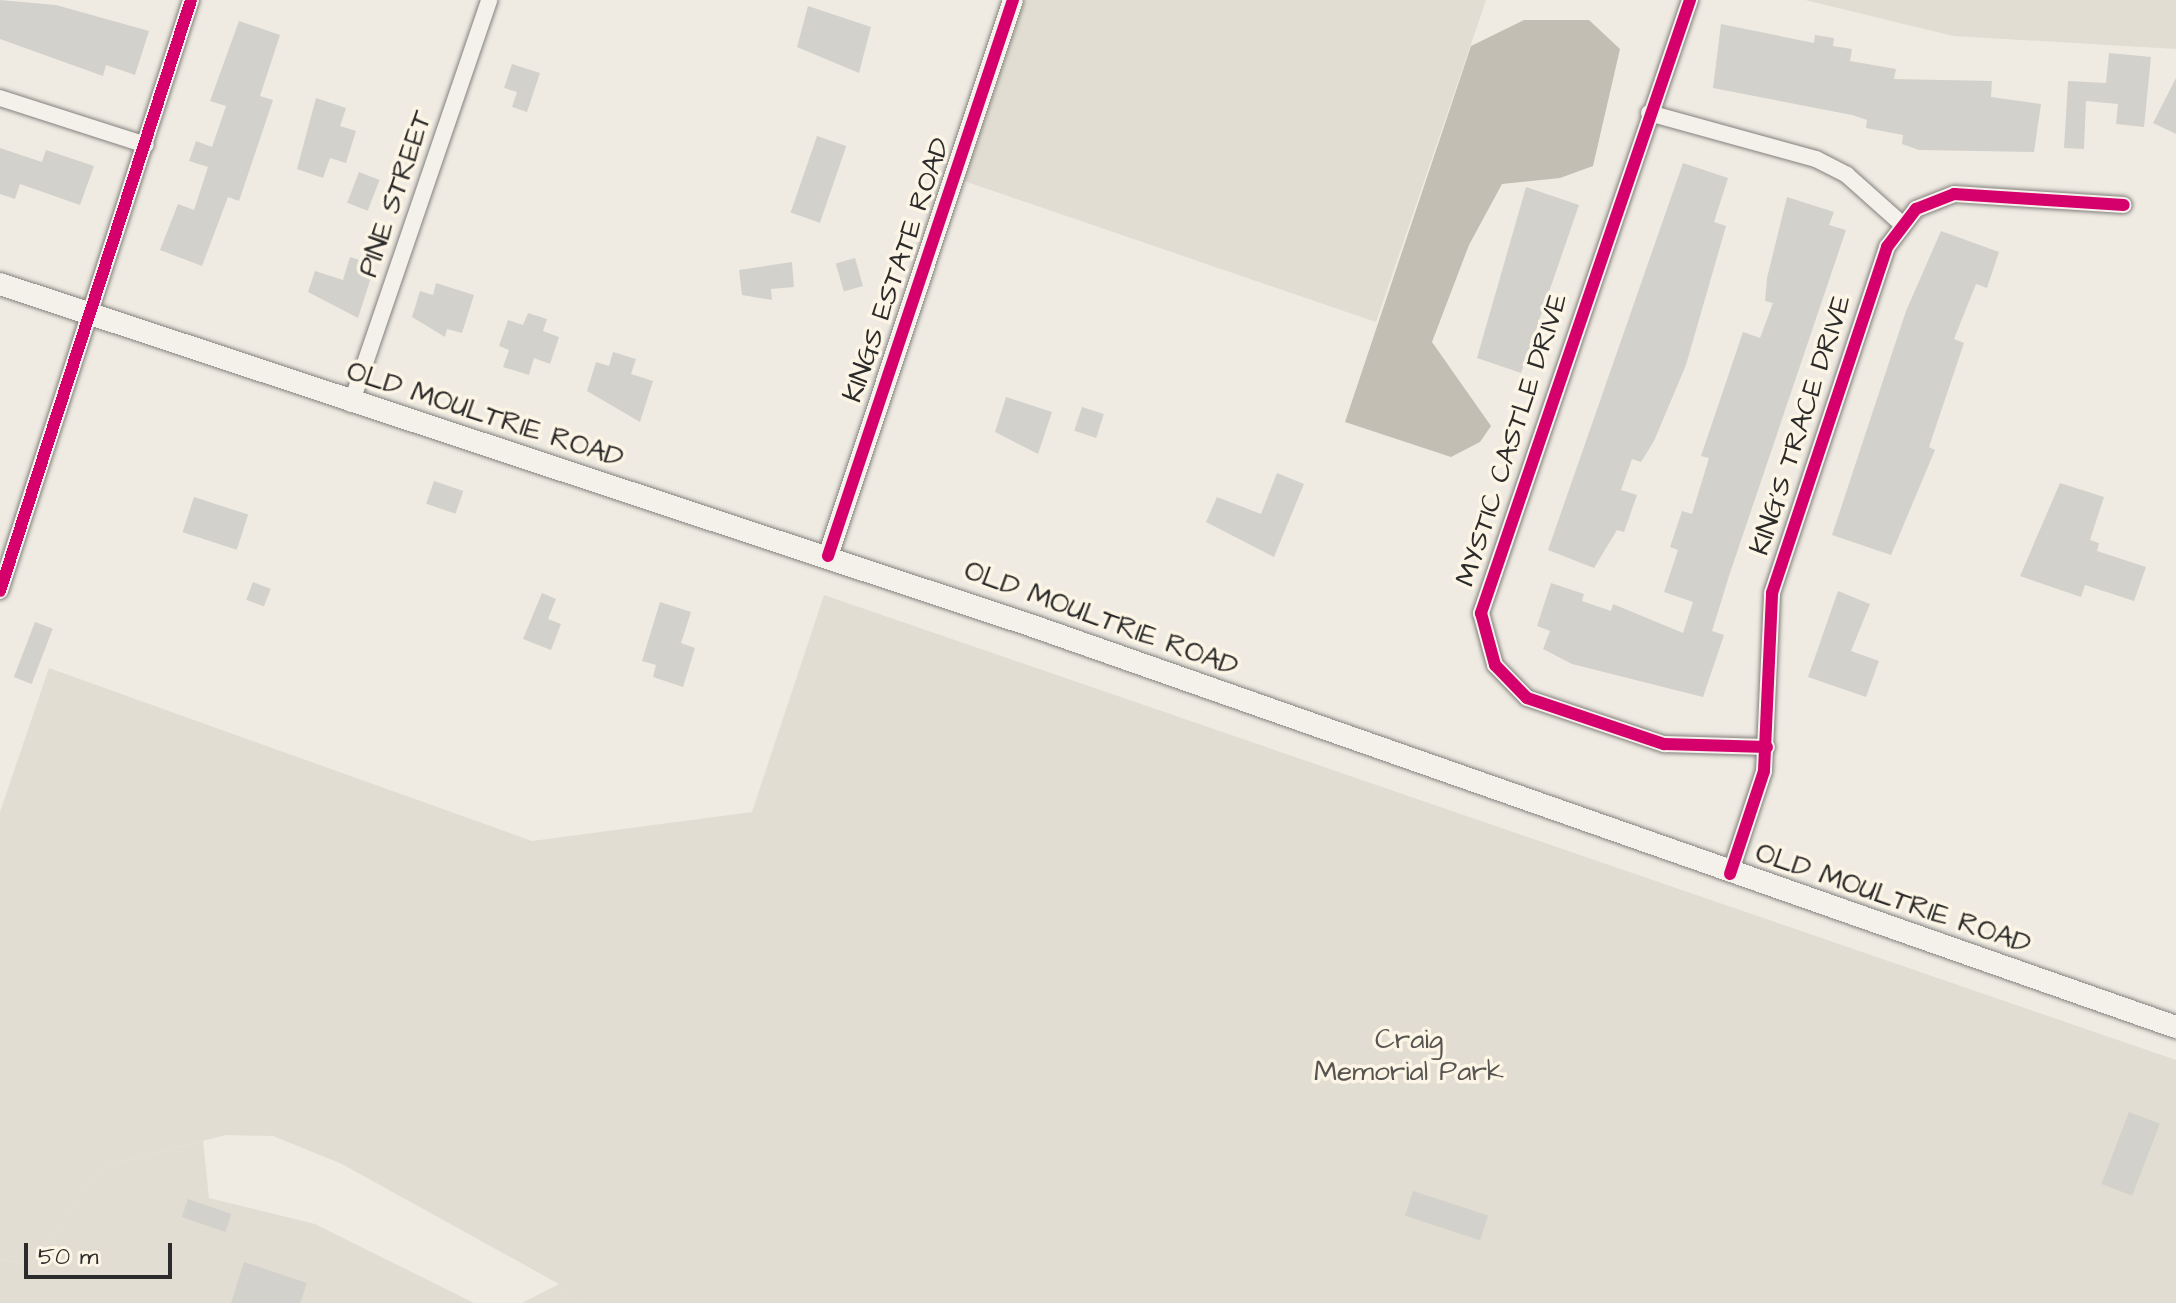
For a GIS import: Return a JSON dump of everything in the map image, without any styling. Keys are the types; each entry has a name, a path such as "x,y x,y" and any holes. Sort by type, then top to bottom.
{"main road":[{"name":"OLD MOULTRIE ROAD","path":"0,284 351,404 828,556 1730,874 2176,1027"}],"street":[{"path":"0,591 93,316 191,0"},
{"name":"PINE STREET","path":"351,404 489,0"},
{"name":"KINGS ESTATE ROAD","path":"828,556 1013,0"},
{"name":"MYSTIC CASTLE DRIVE","path":"1690,0 1481,613 1495,665 1527,698 1664,744 1767,747"},
{"path":"0,98 146,145"},
{"path":"1649,113 1816,159 1847,175 1903,225"},
{"name":"KING'S TRACE DRIVE","path":"1730,874 1767,747 1772,593 1887,247 1916,209 1954,194 2124,205"}],"shaded area":[{"path":"1524,20 1589,20 1620,49 1593,166 1560,178 1502,184 1469,245 1432,342 1491,426 1480,442 1451,457 1345,422 1471,46"},
{"path":"203,1141 209,1198 315,1224 474,1303 0,1303 0,1260 32,1264 101,1167"},
{"path":"559,1284 579,1303 522,1303"}],"green space":[{"path":"1025,0 1486,0 1376,322 964,181"},
{"path":"1805,0 2176,0 2176,49 1953,36"},
{"name":"Craig Memorial Park","path":"824,595 2176,1060 2176,1303 579,1303 559,1284 342,1164 273,1136 226,1135 101,1167 32,1264 0,1260 0,812 49,668 532,841 752,812"}],"building":[{"path":"0,0 56,5 149,31 135,75 106,65 103,76 0,39"},
{"path":"808,6 871,27 859,73 797,47"},
{"path":"239,21 280,35 260,96 273,100 239,201 228,197 202,266 160,250 178,204 194,210 208,167 189,161 196,141 212,147 226,106 210,101"},
{"path":"1721,24 1814,43 1815,35 1834,38 1833,46 1852,49 1850,61 1896,69 1894,79 1992,81 1991,97 2041,104 2034,152 1919,150 1902,144 1903,135 1866,128 1867,120 1852,115 1713,88"},
{"path":"2109,53 2151,57 2144,127 2116,124 2118,104 2086,101 2084,149 2064,148 2068,81 2106,83"},
{"path":"512,64 540,73 527,112 512,107 517,92 504,88"},
{"path":"2176,78 2176,134 2153,123"},
{"path":"316,98 346,108 340,126 356,131 346,163 330,158 323,178 297,169"},
{"path":"817,136 846,146 820,223 791,213"},
{"path":"0,148 42,162 46,150 94,166 80,205 20,184 15,199 0,194"},
{"path":"1683,163 1728,178 1714,222 1726,226 1686,365 1654,441 1641,462 1632,459 1621,490 1637,495 1624,532 1617,530 1594,568 1548,550"},
{"path":"359,172 380,180 368,211 347,203"},
{"path":"1526,187 1579,205 1521,373 1477,358"},
{"path":"1787,197 1834,212 1829,225 1846,230 1712,631 1724,635 1703,697 1572,664 1543,649 1550,631 1537,626 1551,583 1584,594 1582,601 1611,611 1613,604 1683,633 1693,602 1664,592 1678,550 1670,547 1682,511 1692,514 1709,458 1701,456 1743,332 1760,338 1773,303 1765,301 1767,278"},
{"path":"1941,231 1999,252 1987,288 1976,284 1954,339 1964,343 1929,447 1935,450 1891,555 1832,535 1906,311"},
{"path":"350,257 375,265 358,318 308,292 315,271 343,280"},
{"path":"855,258 863,286 844,291 836,264"},
{"path":"792,262 794,287 771,289 772,300 742,295 739,270"},
{"path":"436,283 474,295 462,333 447,329 445,337 412,317 420,291 433,295"},
{"path":"528,313 547,319 543,331 559,337 550,364 534,358 529,375 503,367 509,350 499,346 508,320 523,325"},
{"path":"613,352 636,359 631,374 653,381 640,422 587,391 596,362 609,366"},
{"path":"1006,397 1052,412 1038,454 995,432"},
{"path":"1082,407 1104,414 1096,438 1074,431"},
{"path":"1277,473 1304,484 1274,557 1206,522 1217,497 1261,514"},
{"path":"434,481 463,491 455,514 426,504"},
{"path":"2060,483 2104,497 2090,540 2099,543 2097,551 2146,567 2134,601 2085,585 2081,597 2020,576"},
{"path":"194,497 248,515 237,550 183,532"},
{"path":"253,582 271,589 264,607 246,600"},
{"path":"1838,591 1870,604 1851,651 1879,661 1866,697 1808,677"},
{"path":"542,593 556,599 548,619 561,624 551,650 523,639"},
{"path":"660,602 691,612 681,643 695,648 683,687 653,677 656,665 642,661"},
{"path":"35,622 53,629 32,684 14,677"},
{"path":"2129,1112 2160,1124 2132,1196 2101,1184"},
{"path":"1413,1191 1488,1215 1480,1240 1405,1216"},
{"path":"188,1199 231,1214 225,1232 182,1217"},
{"path":"244,1262 307,1283 300,1303 231,1303"}],"cycle path":[{"path":"0,591 191,0"},
{"path":"828,556 1013,0"},
{"path":"1690,0 1481,613 1495,665 1527,698 1664,744 1767,747"},
{"path":"1730,874 1764,771 1772,593 1887,247 1916,209 1954,194 2124,205"}]}
